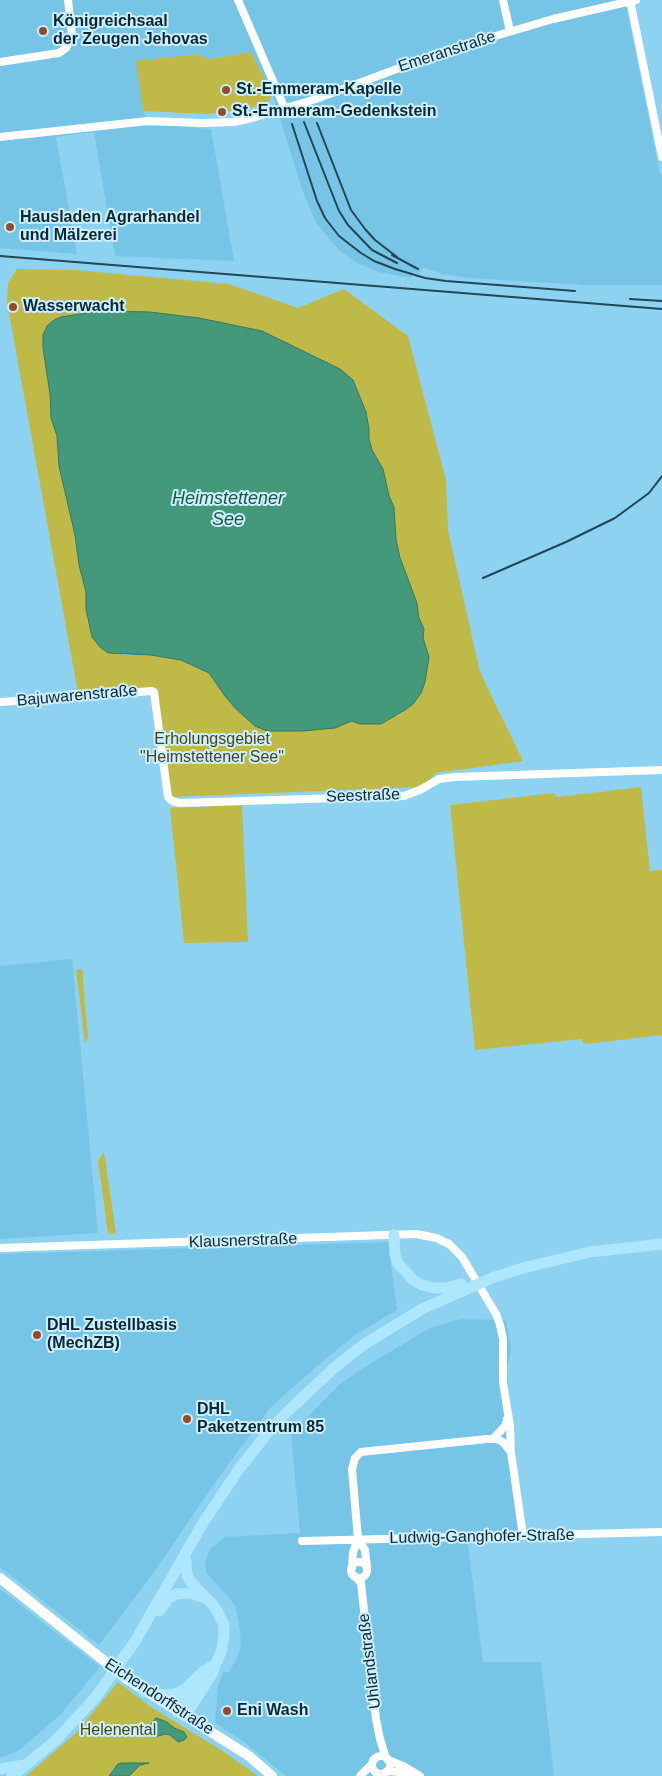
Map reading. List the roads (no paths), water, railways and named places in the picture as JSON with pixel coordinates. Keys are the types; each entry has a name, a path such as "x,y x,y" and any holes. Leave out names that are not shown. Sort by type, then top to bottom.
{"main road":[{"path":"394,1235 397,1262 413,1280 422,1285 446,1288 494,1272 508,1273"},
{"path":"12,1776 69,1727 95,1698 141,1631 220,1496 251,1452 287,1412 334,1368 363,1346 422,1309 473,1285 558,1258 590,1252 662,1244"},
{"path":"181,1714 212,1674 222,1649 224,1634 220,1616 209,1600 190,1581 187,1574 185,1554"},
{"path":"141,1631 148,1626 163,1604 176,1594 191,1593 209,1600"},
{"path":"145,1692 166,1695 180,1692 193,1683 204,1671 215,1665"},
{"path":"0,1769 25,1765"}],"street":[{"path":"0,62 60,53 66,48 72,35 68,0"},
{"path":"238,0 285,109"},
{"path":"503,0 510,31"},
{"path":"632,0 662,158"},
{"name":"Emeranstraße","path":"0,137 148,121 234,122 316,100 428,56 510,31 632,0"},
{"name":"Bajuwarenstraße","path":"0,702 149,690 154,692"},
{"name":"Seestraße","path":"154,692 168,797 180,804 404,796 420,790 438,779 455,777 662,770"},
{"name":"Klausnerstraße","path":"1,1248 424,1234 442,1240 454,1248 496,1314 502,1332 502,1365 508,1419"},
{"path":"493,1439 506,1425 508,1419"},
{"path":"508,1419 523,1536"},
{"path":"352,1568 353,1552 358,1539 352,1469 355,1458 361,1452 493,1439 503,1442 511,1452"},
{"name":"Ludwig-Ganghofer-Straße","path":"302,1541 662,1532"},
{"path":"358,1539 365,1550 366,1571 360,1584"},
{"path":"352,1568 355,1563 359,1562 364,1564 366,1571"},
{"name":"Uhlandstraße","path":"352,1568 352,1573 360,1584 380,1739 390,1766 380,1774"},
{"path":"355,1576 360,1578 366,1571"},
{"name":"Eichendorffstraße","path":"0,1578 114,1670 145,1692 249,1756 272,1776"},
{"name":"Uhlandstraße","path":"373,1761 380,1739"},
{"path":"360,1776 380,1756 418,1775"},
{"path":"373,1761 374,1770 380,1774 418,1775"}],"water":[{"name":"Heimstettener See","path":"100,311 150,312 199,318 262,331 340,369 353,380 366,412 372,450 383,469 389,496 394,507 396,539 400,558 417,603 419,618 424,629 423,638 429,657 425,682 421,693 413,704 381,724 360,724 352,721 335,728 303,731 267,731 255,726 235,708 209,673 181,660 151,655 108,653 92,637 75,535 59,466 57,436 51,418 43,335 47,326 61,317"},
{"path":"156,1718 184,1732 187,1737 178,1742 166,1734 154,1737 150,1734 149,1729"},
{"path":"149,1763 140,1765 129,1776 109,1776 118,1764"}],"railway":[{"path":"304,122 339,211 348,225 372,250 397,263"},
{"path":"317,123 351,210 375,240 397,257"},
{"path":"292,124 317,201 325,218 339,236 374,261 425,278 575,291"},
{"path":"392,255 418,269"},
{"path":"0,256 662,309"},
{"path":"630,299 662,301"},
{"path":"483,578 566,542 615,518 649,493 662,476"}],"place":[{"name":"Königreichsaal der Zeugen Jehovas","path":"43,31"},
{"name":"St.-Emmeram-Kapelle","path":"226,90"},
{"name":"St.-Emmeram-Gedenkstein","path":"222,112"},
{"name":"Hausladen Agrarhandel und Mälzerei","path":"10,227"},
{"name":"Wasserwacht","path":"13,307"},
{"name":"DHL Zustellbasis (MechZB)","path":"37,1335"},
{"name":"DHL Paketzentrum 85","path":"187,1419"},
{"name":"Eni Wash","path":"227,1711"}],"park label":[{"name":"Erholungsgebiet \"Heimstettener See\"","path":"212,749"},
{"name":"Helenental","path":"118,1731"}]}
